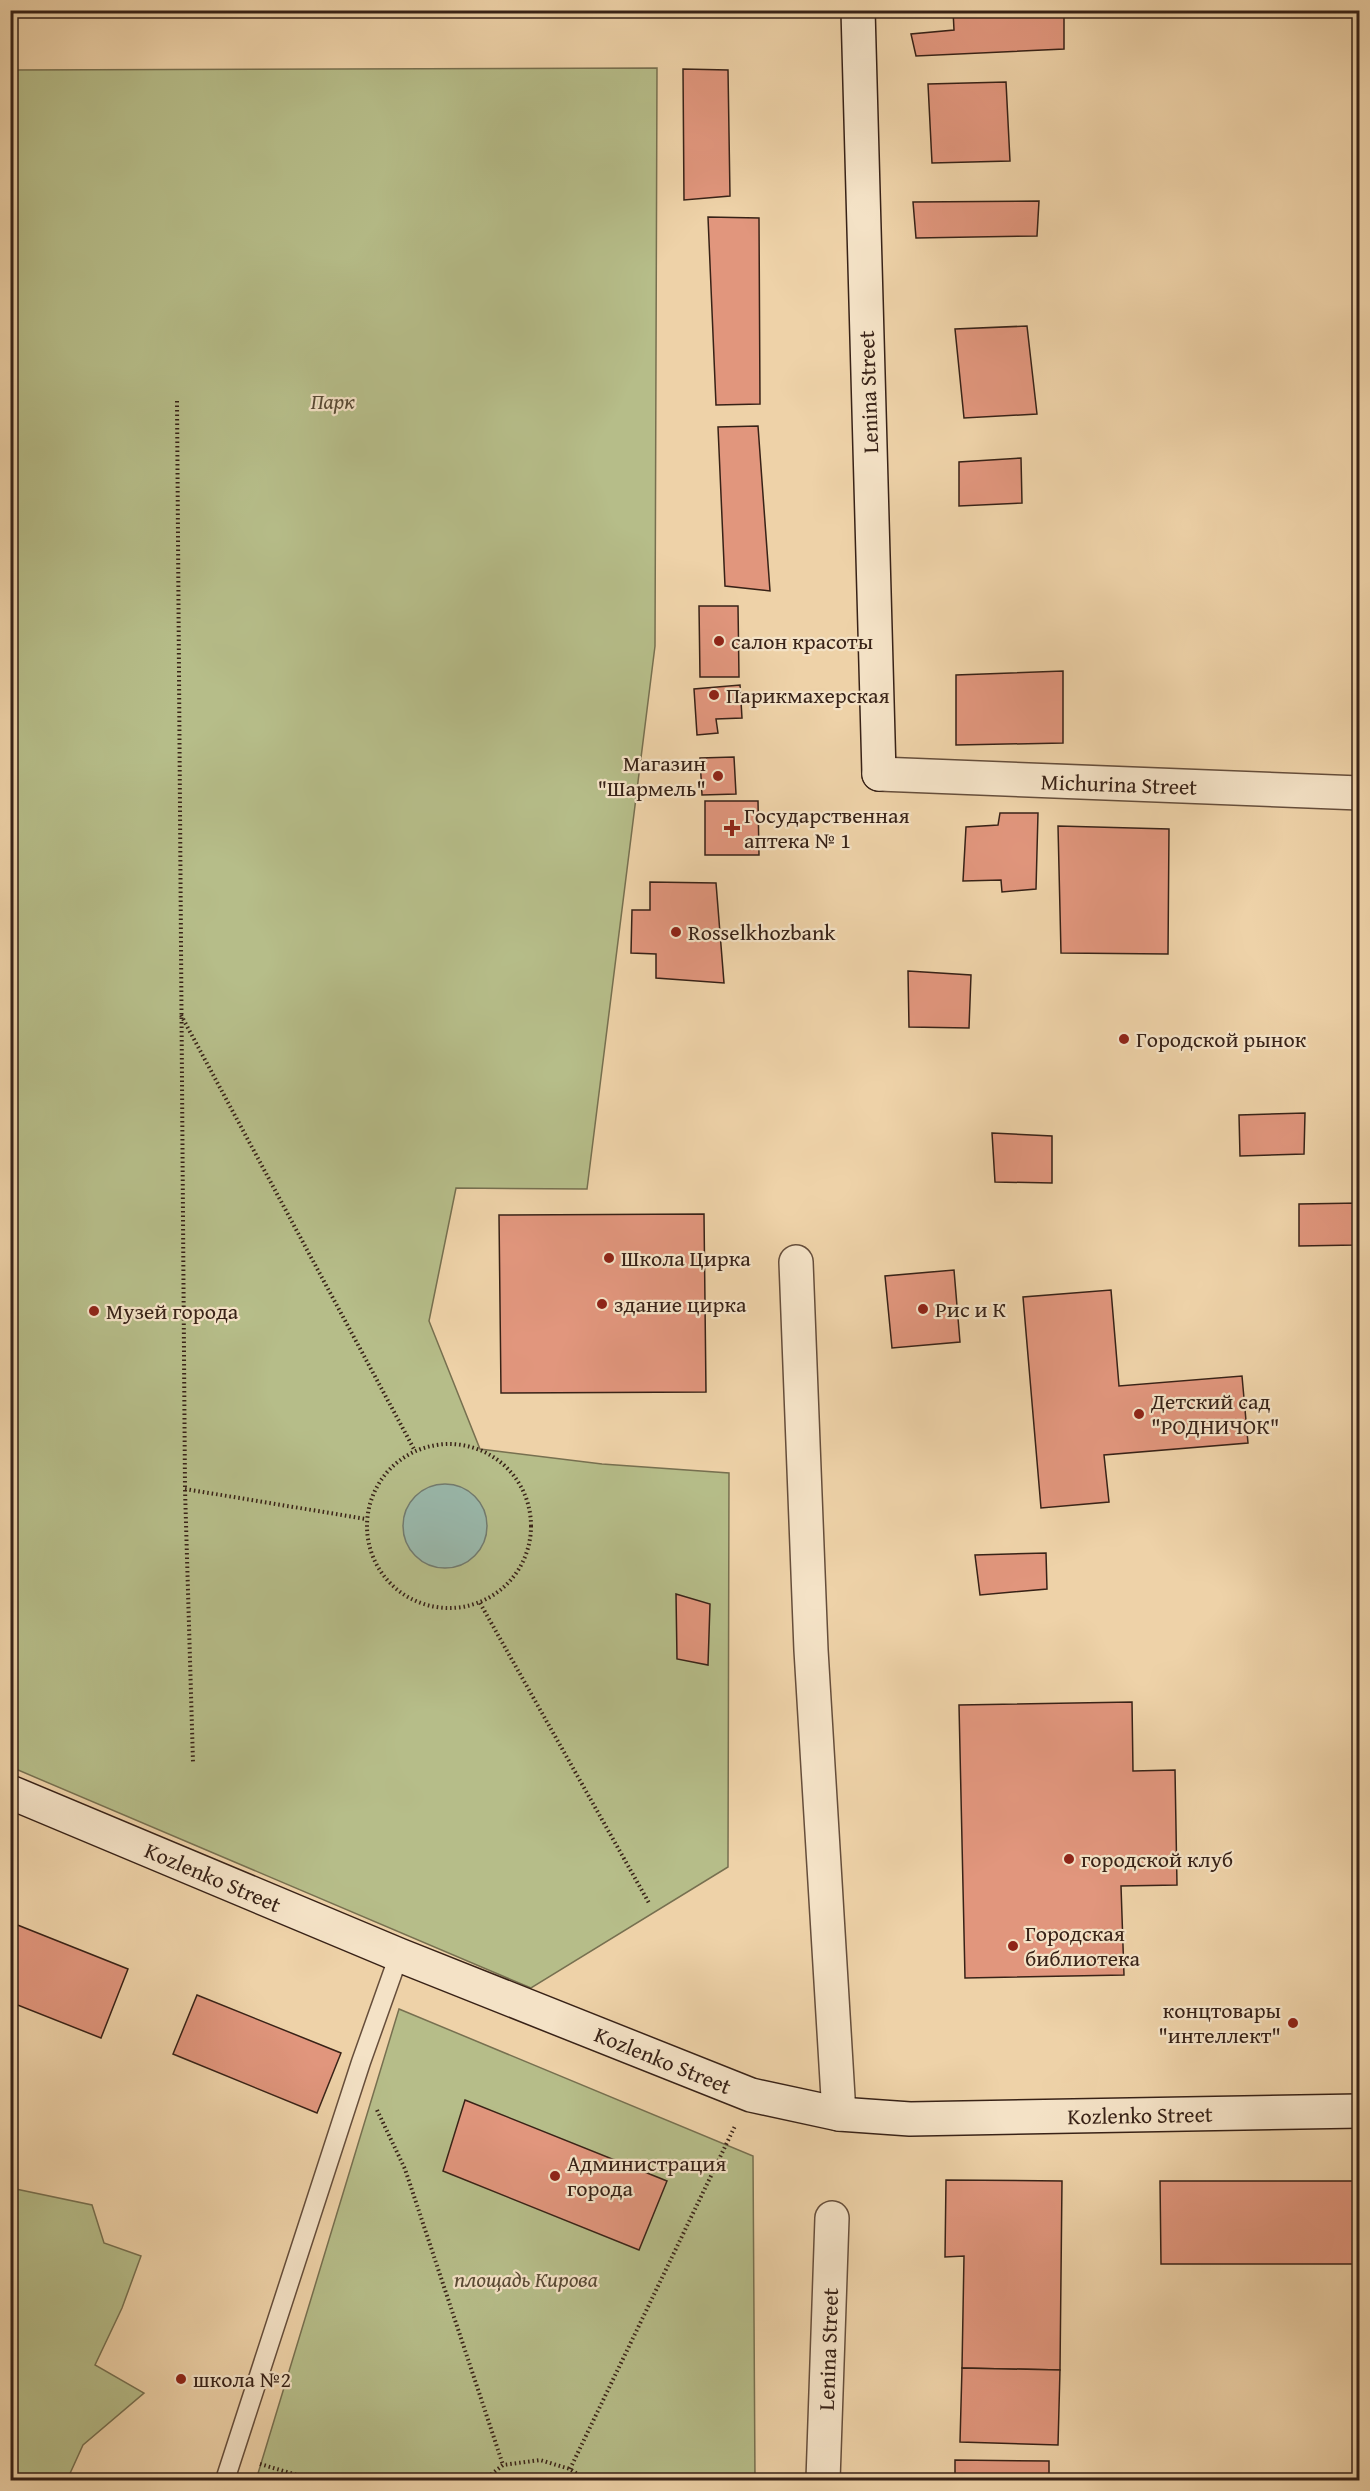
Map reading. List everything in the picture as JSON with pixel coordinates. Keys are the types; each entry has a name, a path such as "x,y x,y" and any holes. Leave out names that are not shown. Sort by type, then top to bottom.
{"street":[{"name":"Lenina Street","path":"858,10 879,774"},
{"name":"Michurina Street","path":"879,774 1359,793"},
{"path":"796,1262 812,1650 839,2114"},
{"name":"Kozlenko Street","path":"10,1792 399,1955 751,2095 839,2114 910,2119 1359,2110"},
{"name":"Lenina Street","path":"823,2481 832,2218"}],"lane":[{"path":"225,2481 361,2062 399,1955"}],"path":[{"path":"177,402 185,1489 193,1762"},
{"path":"180,1015 414,1450"},
{"path":"459,1444 480,1449 512,1472 526,1497 531,1515 530,1544 524,1562 503,1589 480,1603 452,1609 437,1608 410,1599 397,1591 378,1569 369,1547 366,1519 370,1502 391,1466 414,1450 430,1445 459,1444"},
{"path":"185,1489 366,1519"},
{"path":"480,1603 649,1903"},
{"path":"361,2062 372,2099 405,2169 503,2465"},
{"path":"570,2469 751,2095"},
{"path":"233,2454 314,2481"},
{"path":"484,2481 503,2465 540,2460 570,2469 586,2481"}],"green space":[{"name":"Парк","path":"657,68 655,646 587,1189 456,1188 429,1321 480,1449 602,1464 729,1473 728,1867 531,1988 11,1767 10,70"},
{"name":"площадь Кирова","path":"399,2009 753,2156 755,2480 256,2480"},
{"path":"11,2188 92,2205 104,2243 141,2256 122,2308 95,2365 144,2393 83,2445 67,2480 11,2480"}],"shaded area":[{"path":"445,1484 461,1487 480,1503 487,1526 484,1542 468,1561 445,1568 429,1565 410,1549 403,1526 406,1510 422,1491"}],"building":[{"path":"953,10 1064,10 1064,49 916,56 911,34 954,30"},
{"path":"683,69 728,70 730,196 684,200"},
{"path":"1006,82 1010,161 932,163 928,84"},
{"path":"1039,201 1037,236 916,238 913,202"},
{"path":"708,217 759,218 760,404 716,405"},
{"path":"1027,326 1037,414 964,418 955,329"},
{"path":"758,426 770,591 725,586 718,427"},
{"path":"1021,458 1022,503 959,506 959,462"},
{"name":"салон красоты","path":"699,606 738,606 739,677 700,677"},
{"path":"1063,671 1063,743 956,745 956,675"},
{"path":"740,685 742,718 716,719 718,733 697,735 694,689"},
{"name":"Магазин \"Шармель\"","path":"734,757 736,794 702,795 700,758"},
{"name":"Государственная аптека № 1","path":"705,801 758,801 759,855 705,855"},
{"path":"1000,813 1038,813 1036,889 1002,892 1001,880 963,881 966,827 998,825"},
{"path":"1058,826 1169,829 1168,954 1061,953"},
{"name":"Rosselkhozbank","path":"650,882 716,883 724,983 656,978 656,954 631,953 632,910 650,910"},
{"path":"908,971 971,975 969,1028 909,1027"},
{"path":"1305,1113 1304,1154 1240,1156 1239,1115"},
{"path":"992,1133 1052,1136 1052,1183 995,1182"},
{"path":"1360,1203 1356,1245 1299,1246 1299,1204"},
{"name":"здание цирка","path":"704,1214 706,1392 501,1393 499,1215"},
{"name":"Рис и К","path":"954,1270 960,1342 892,1348 885,1276"},
{"name":"Детский сад \"РОДНИЧОК\"","path":"1111,1290 1119,1386 1242,1376 1248,1443 1104,1455 1109,1502 1041,1508 1023,1297"},
{"path":"1046,1553 1047,1589 980,1595 975,1555"},
{"path":"676,1594 710,1604 708,1665 677,1659"},
{"name":"городской клуб","path":"1132,1702 1133,1771 1175,1770 1177,1885 1121,1886 1124,1975 965,1978 959,1705"},
{"path":"10,1922 128,1969 101,2038 10,2002"},
{"path":"197,1995 341,2053 317,2113 173,2054"},
{"name":"Администрация города","path":"465,2100 667,2181 639,2250 443,2171"},
{"path":"946,2180 1062,2181 1060,2370 962,2368 964,2256 945,2257"},
{"path":"1160,2181 1360,2181 1360,2264 1161,2264"},
{"path":"962,2368 1060,2370 1058,2445 960,2442"},
{"path":"955,2460 1049,2461 1049,2480 955,2480"}],"place":[{"name":"салон красоты","path":"719,641"},
{"name":"Парикмахерская","path":"714,695"},
{"name":"Магазин \"Шармель\"","path":"718,776"},
{"name":"Государственная аптека № 1","path":"732,828"},
{"name":"Rosselkhozbank","path":"676,932"},
{"name":"Городской рынок","path":"1124,1039"},
{"name":"Школа Цирка","path":"609,1258"},
{"name":"здание цирка","path":"602,1304"},
{"name":"Рис и К","path":"923,1309"},
{"name":"Музей города","path":"94,1311"},
{"name":"Детский сад \"РОДНИЧОК\"","path":"1139,1414"},
{"name":"городской клуб","path":"1069,1859"},
{"name":"Городская библиотека","path":"1013,1946"},
{"name":"концтовары \"интеллект\"","path":"1293,2023"},
{"name":"Администрация города","path":"555,2176"},
{"name":"школа №2","path":"181,2379"}]}
